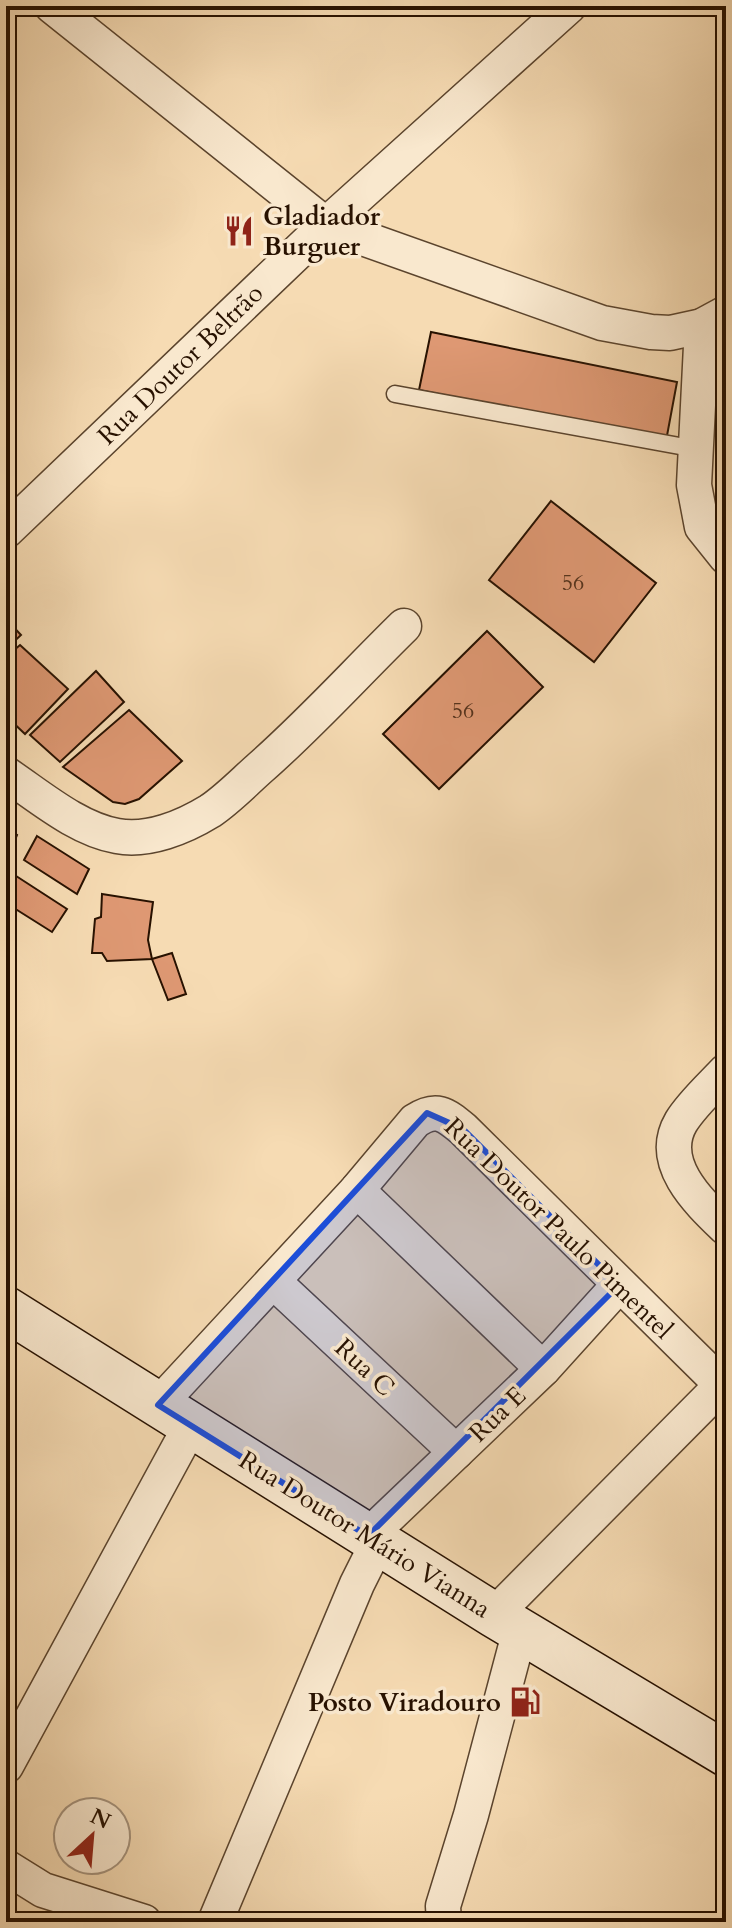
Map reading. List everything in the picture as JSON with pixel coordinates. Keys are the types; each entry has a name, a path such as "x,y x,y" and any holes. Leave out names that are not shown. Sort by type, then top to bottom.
{"main road":[{"name":"Rua Doutor Mário Vianna","path":"6,1309 507,1622 726,1754"}],"street":[{"name":"Rua Doutor Beltrão","path":"6,531 326,225 569,6"},
{"path":"64,9 326,225 602,323 670,333 714,320 694,485 702,527 726,557"},
{"path":"6,774 99,831 119,837 160,833 190,822 213,809 279,751 404,626"},
{"path":"726,1071 682,1120 675,1134 678,1173 726,1228"},
{"name":"Rua Doutor Paulo Pimentel","path":"357,1190 415,1121 427,1113 438,1113 451,1119 619,1285 724,1383"},
{"path":"6,1766 174,1415 273,1281 357,1190 543,1369"},
{"name":"Rua C","path":"273,1281 456,1452"},
{"name":"Rua E","path":"215,1922 373,1539 456,1452 543,1369 619,1285"},
{"path":"444,1922 443,1906 471,1815 507,1622 724,1383"},
{"path":"6,1867 43,1890 144,1922"}],"lane":[{"path":"395,394 696,449"}],"highlighted area":[{"path":"427,1113 463,1129 619,1285 368,1536 158,1405"}],"building":[{"path":"431,332 677,382 666,441 419,390"},
{"path":"551,501 656,583 594,662 489,580"},
{"path":"6,619 21,635 6,649"},
{"path":"487,631 543,687 439,789 383,734"},
{"path":"20,645 68,689 25,734 6,716 6,657"},
{"path":"96,671 124,702 60,762 30,735"},
{"path":"129,710 182,761 139,799 125,804 113,802 63,767"},
{"path":"6,822 10,825 9,830 17,835 12,848 6,845"},
{"path":"37,836 89,869 77,894 24,860"},
{"path":"13,874 67,909 52,932 6,903 6,886"},
{"path":"102,894 153,902 148,940 152,959 107,961 102,953 92,953 95,919 101,917"},
{"path":"172,953 186,994 168,1000 152,959"}],"place":[{"name":"Gladiador Burguer","path":"239,231"},
{"name":"Posto Viradouro","path":"525,1702"}]}
